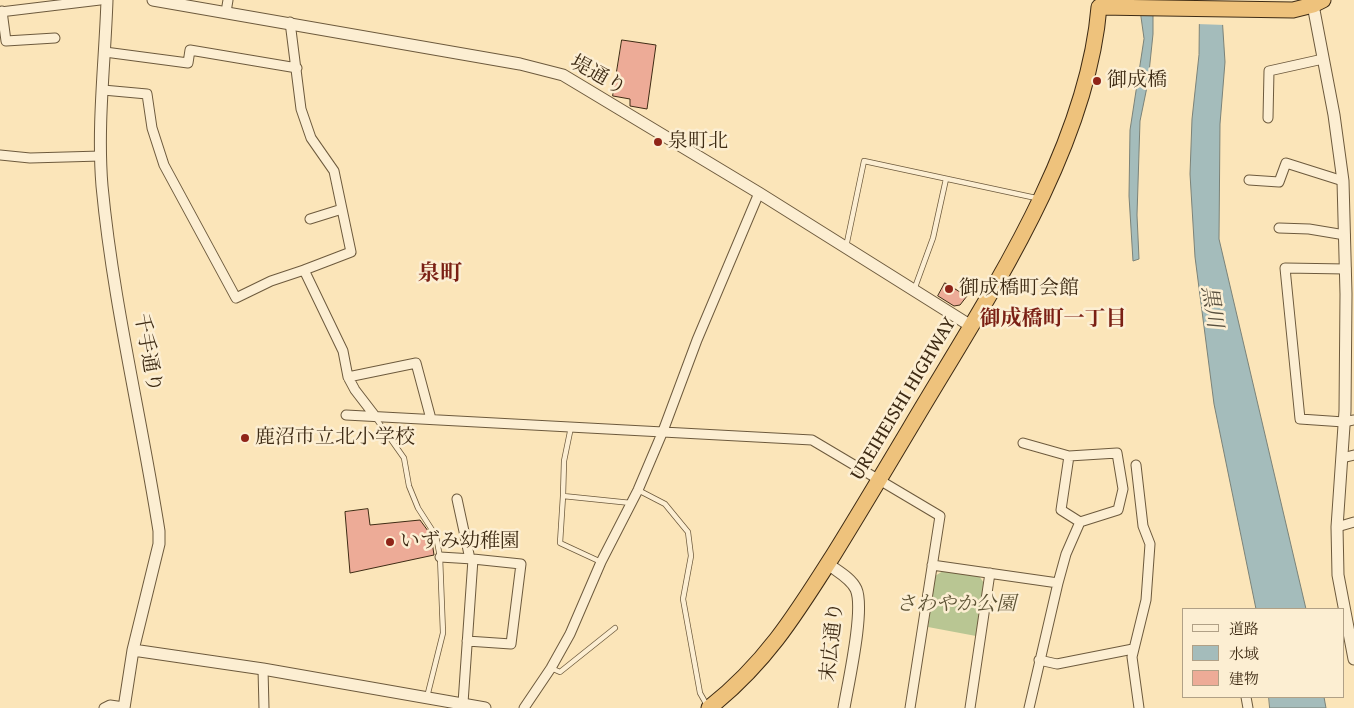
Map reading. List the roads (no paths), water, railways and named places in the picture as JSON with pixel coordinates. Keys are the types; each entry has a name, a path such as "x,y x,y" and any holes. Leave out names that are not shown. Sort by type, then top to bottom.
{"highway":[{"name":"UREIHEISHI HIGHWAY","path":"708,708 755,666 780,639 828,564 971,326 1039,199 1064,144 1085,86 1095,44 1099,7 1293,10 1318,3"}],"street":[{"path":"55,38 6,41 1,11 100,0"},
{"name":"千手通り","path":"107,0 101,156 115,282 159,531 159,544 133,650 124,708"},
{"name":"堤通り","path":"153,0 227,6 290,22 549,70 588,90 971,326"},
{"path":"1318,3 1323,59 1343,181 1346,235 1350,356 1349,421 1342,458 1337,527 1338,575 1354,659"},
{"path":"103,90 147,94 152,128 164,165 236,298 271,281 351,252 334,171 311,138 301,109 290,22"},
{"path":"105,52 188,63 190,50 297,68"},
{"path":"1268,118 1269,71 1323,59"},
{"path":"0,155 30,158 101,156"},
{"path":"1249,180 1279,182 1286,163 1343,181"},
{"path":"524,708 551,668 570,634 601,562 638,490 663,431 697,340 759,194"},
{"path":"310,219 342,209"},
{"path":"1279,228 1309,229 1346,235"},
{"path":"1346,269 1285,268 1300,420 1349,421"},
{"path":"304,270 342,351 348,377 355,390 375,416"},
{"path":"348,377 416,363 431,419"},
{"path":"346,415 812,440 880,478 940,516 910,708"},
{"path":"1023,442 1069,456 1117,452 1123,489 1118,510 1080,522 1066,554 1029,708"},
{"path":"1342,458 1354,455"},
{"path":"1069,456 1061,510 1080,522"},
{"path":"1136,465 1143,526 1150,544 1146,600 1132,657 1139,708"},
{"path":"457,499 472,559 463,703"},
{"path":"1337,527 1354,522"},
{"path":"440,557 521,564 510,644 467,641"},
{"name":"末広通り","path":"828,564 853,584 858,594 857,625 844,708"},
{"path":"932,564 1058,583"},
{"path":"970,708 990,573"},
{"path":"1040,660 1057,664 1133,649"},
{"path":"133,650 263,669 485,708"},
{"path":"263,669 264,708"},
{"path":"104,708 110,705 124,708"}],"lane":[{"path":"846,249 864,161 1039,199"},
{"path":"914,291 933,238 946,179"},
{"path":"375,416 404,458 408,486 418,508 436,536 440,557 443,633 428,697"},
{"path":"571,427 564,461 560,543 601,562"},
{"path":"638,490 665,504 688,532 691,556 683,599 700,693 708,708"},
{"path":"563,496 630,503"},
{"path":"551,668 560,672 615,628"}],"water":[{"path":"1139,0 1153,0 1153,34 1148,82 1140,121 1137,215 1139,259 1133,261 1129,196 1130,130 1144,39"},
{"name":"黒川","path":"1200,0 1221,0 1225,62 1220,124 1219,239 1306,608 1256,608 1214,404 1195,257 1190,174 1192,119 1199,55"},
{"path":"1269,698 1324,698 1326,708 1270,708"}],"place":[{"name":"御成橋","path":"1097,81"},
{"name":"泉町北","path":"658,142"},
{"name":"御成橋町会館","path":"949,289"},
{"name":"鹿沼市立北小学校","path":"245,438"},
{"name":"いずみ幼稚園","path":"390,542"}],"district":[{"name":"泉町","path":"440,274"},
{"name":"御成橋町一丁目","path":"1053,320"}],"park label":[{"name":"さわやか公園","path":"956,605"}]}
